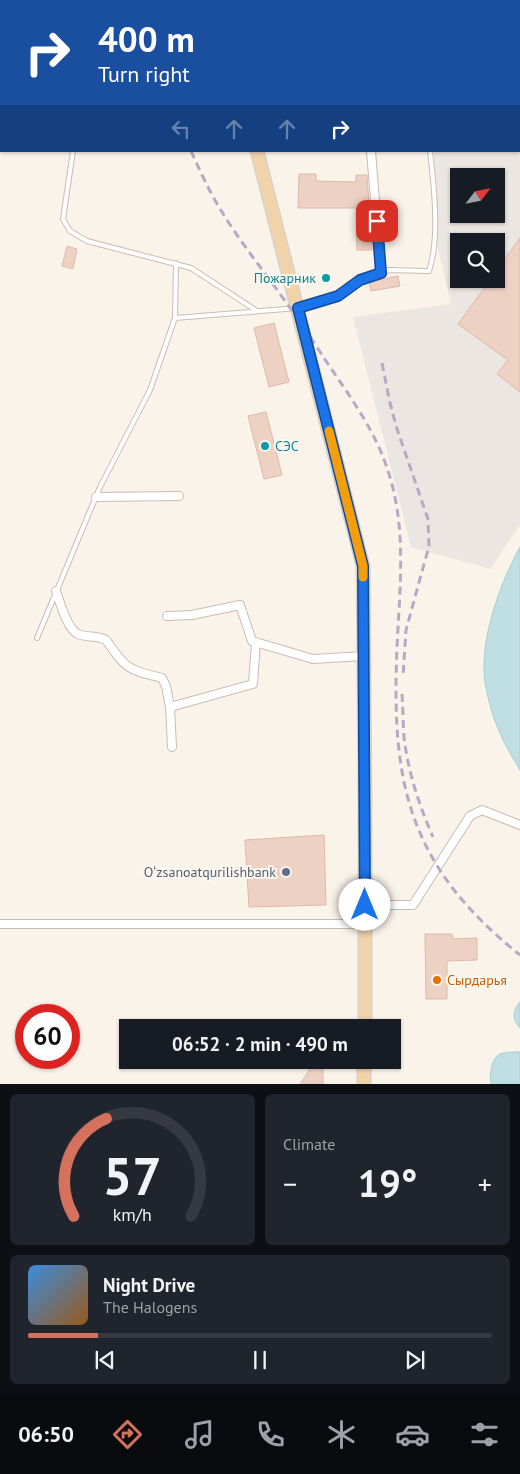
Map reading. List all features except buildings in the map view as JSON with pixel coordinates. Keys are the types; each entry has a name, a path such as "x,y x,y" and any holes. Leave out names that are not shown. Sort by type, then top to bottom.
{"main road":[{"path":"257,152 363,566 364,1019"},
{"path":"364,1069 364,1084"}],"street":[{"path":"372,152 381,273"},
{"path":"96,497 179,496"},
{"path":"56,591 64,614 74,631 79,634 106,640 126,666 133,671 162,678 166,686 170,706 172,746"},
{"path":"167,616 192,615 240,605 252,641 312,659 364,656"},
{"path":"170,706 253,684 256,642"},
{"path":"365,905 413,905 470,816 482,810 520,825"},
{"path":"0,924 365,924"}],"lane":[{"path":"73,152 63,218 70,231 87,241 191,268 257,311"},
{"path":"175,318 298,308 338,296 360,280 388,270 429,271 433,258 435,192 430,152"},
{"path":"37,638 96,497 150,390 175,318 176,263"}],"shaded area":[{"path":"434,152 520,152 520,525 490,569 411,547 353,317 451,304 435,236"}],"water":[{"path":"520,547 520,770 504,743 495,722 486,688 484,666 488,631 493,613 505,578"},
{"path":"520,1002 520,1028 514,1015"},
{"path":"520,1052 520,1084 491,1084 491,1067 497,1056 504,1053"}],"railway":[{"path":"191,152 209,190 222,212 300,322 354,403 370,429 383,457 397,510 401,549 396,679 397,726 402,770 411,810 427,848 450,884 480,920 520,955"},
{"path":"382,363 397,429 428,519 429,546 406,630 403,677"},
{"path":"402,694 404,737 408,763 423,813 433,837"}],"slow traffic":[{"path":"329,431 363,566 363,577"}],"place":[{"name":"Пожарник","path":"326,278"},
{"name":"СЭС","path":"265,446"},
{"name":"Oʻzsanoatqurilishbank","path":"286,872"},
{"name":"Сырдарья","path":"437,980"}],"route":[{"path":"365,905 363,566 298,308 338,296 360,280 381,273 377,221"}]}
